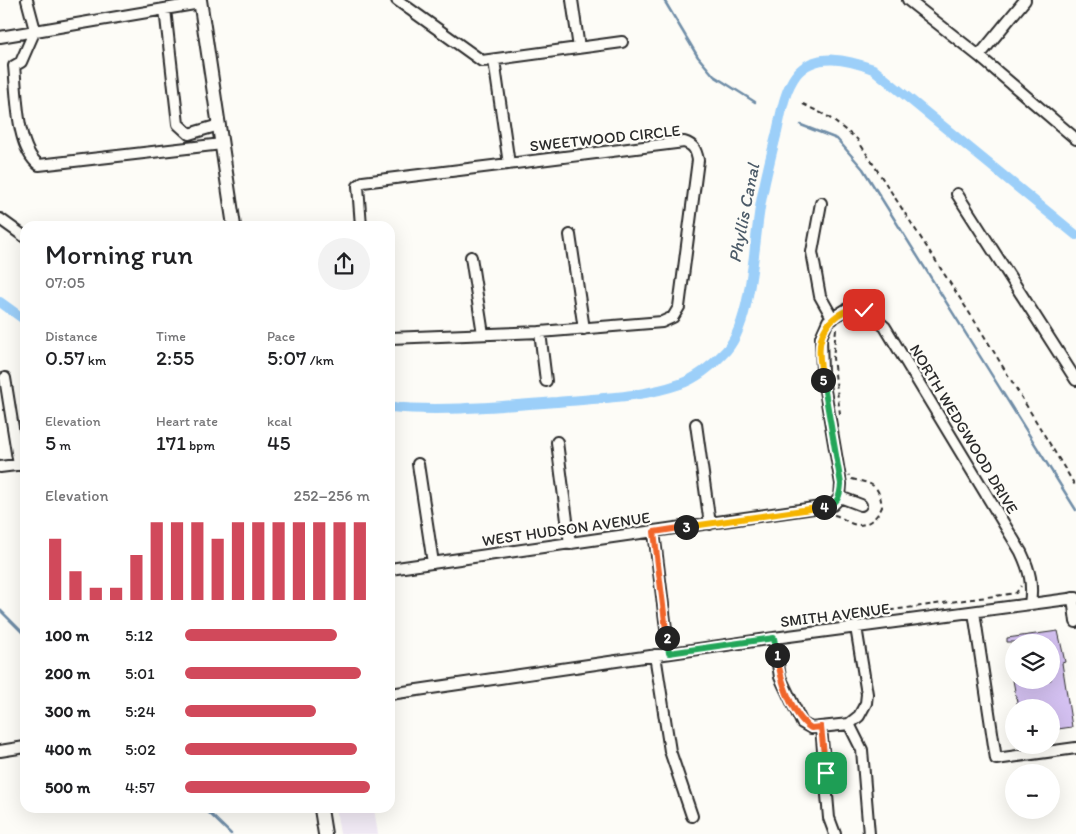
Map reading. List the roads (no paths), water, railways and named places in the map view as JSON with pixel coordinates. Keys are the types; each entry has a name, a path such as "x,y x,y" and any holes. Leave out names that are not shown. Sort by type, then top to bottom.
{"main road":[{"path":"200,2 233,221"},
{"path":"322,813 325,834"}],"street":[{"path":"27,0 35,30 21,62 14,66 24,146 32,160 39,165 222,144"},
{"path":"397,0 482,61 622,42"},
{"path":"572,0 579,48"},
{"path":"908,0 979,56 1076,140"},
{"path":"979,56 1024,0"},
{"path":"0,37 200,2"},
{"path":"165,9 178,124 189,134 219,124"},
{"path":"494,60 509,164"},
{"name":"SWEETWOOD CIRCLE","path":"361,221 358,186 363,182 684,142 692,144 697,152 698,160 679,307 673,317 662,322 584,329 395,338"},
{"path":"957,194 1076,380"},
{"path":"821,203 812,252 820,296 834,323"},
{"path":"0,219 20,233"},
{"path":"570,234 584,329"},
{"path":"472,257 483,334"},
{"name":"NORTH WEDGWOOD DRIVE","path":"834,323 847,309 855,309 864,310 885,327 1021,552 1030,571 1032,586 1030,604"},
{"path":"834,323 828,321 820,337 820,362 841,484 840,497 861,505"},
{"path":"540,332 546,381"},
{"path":"5,378 20,451"},
{"path":"696,424 710,524"},
{"path":"557,442 570,544"},
{"path":"418,464 433,563"},
{"path":"0,467 20,466"},
{"name":"WEST HUDSON AVENUE","path":"395,568 821,508 833,505 840,497"},
{"path":"654,532 669,653"},
{"path":"1074,598 1076,622"},
{"name":"SMITH AVENUE","path":"395,693 774,638 1074,598"},
{"path":"974,612 996,759 1076,748"},
{"path":"774,638 780,677 802,723 811,728 849,724 860,716 866,703 867,694 856,627"},
{"path":"655,655 670,751 692,816"},
{"path":"849,724 862,750 868,834"},
{"path":"821,727 829,818 835,834"},
{"path":"0,751 20,748"}],"waterway":[{"path":"664,0 698,57 714,76 755,102"},
{"name":"Phyllis Canal","path":"395,407 474,408 619,397 665,389 692,379 709,367 733,341 746,305 758,219 786,95 792,81 804,67 822,60 843,61 873,69 1076,235"},
{"path":"801,125 837,139 863,169 1076,510"},
{"name":"Phyllis Canal","path":"0,302 20,316"},
{"path":"0,610 20,630"},
{"path":"209,813 231,834"}]}
